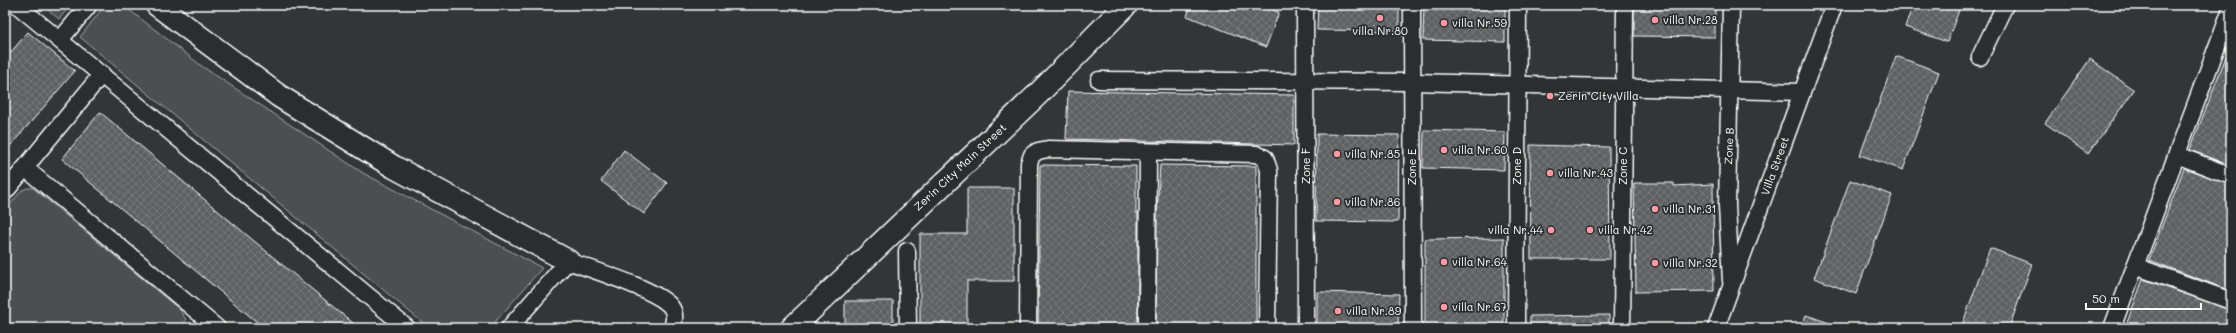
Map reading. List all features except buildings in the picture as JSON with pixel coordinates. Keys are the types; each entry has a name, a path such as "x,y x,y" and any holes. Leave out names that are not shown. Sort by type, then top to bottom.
{"street":[{"path":"17,5 407,328"},
{"path":"60,40 89,5"},
{"path":"158,5 278,96 394,167 568,261 649,292 662,300 671,307 675,316 672,328"},
{"name":"Zerin City Main Street","path":"792,328 1037,95 1126,5"},
{"name":"Zone F","path":"1305,5 1307,81 1306,328"},
{"name":"Zone E","path":"1412,5 1413,328"},
{"name":"Zone D","path":"1516,328 1518,5"},
{"name":"Zone C","path":"1622,328 1625,5"},
{"name":"Zone B","path":"1731,5 1731,91 1727,233 1731,286"},
{"name":"Villa Street","path":"1716,328 1834,5"},
{"path":"1980,57 2005,5"},
{"path":"2112,328 2231,9"},
{"path":"5,192 102,74"},
{"path":"1099,80 1412,82 1517,86 1802,92"},
{"path":"1028,328 1029,163 1032,155 1038,151 1048,149 1256,154 1265,158 1268,170 1267,328"},
{"path":"1147,328 1148,152"},
{"path":"2176,155 2231,176"},
{"path":"25,168 200,323 217,328"},
{"path":"907,251 908,328"},
{"path":"509,328 568,261"},
{"path":"2135,266 2231,301"}],"shaded area":[{"path":"42,5 71,5 59,19"},
{"path":"105,5 123,5 203,67 363,173 542,268 490,328 429,328 80,37"},
{"path":"33,188 180,310 186,320 182,328 5,328 5,211 22,190"}],"place":[{"name":"villa Nr.80","path":"1380,18"},
{"name":"villa Nr.28","path":"1655,20"},
{"name":"villa Nr.59","path":"1444,23"},
{"name":"Zerin City Villa","path":"1550,96"},
{"name":"villa Nr.60","path":"1444,150"},
{"name":"villa Nr.85","path":"1337,154"},
{"name":"villa Nr.43","path":"1550,173"},
{"name":"villa Nr.86","path":"1337,202"},
{"name":"villa Nr.31","path":"1655,209"},
{"name":"villa Nr.44","path":"1551,230"},
{"name":"villa Nr.42","path":"1590,230"},
{"name":"villa Nr.64","path":"1444,262"},
{"name":"villa Nr.32","path":"1655,263"},
{"name":"villa Nr.67","path":"1444,307"},
{"name":"villa Nr.89","path":"1338,311"}]}
